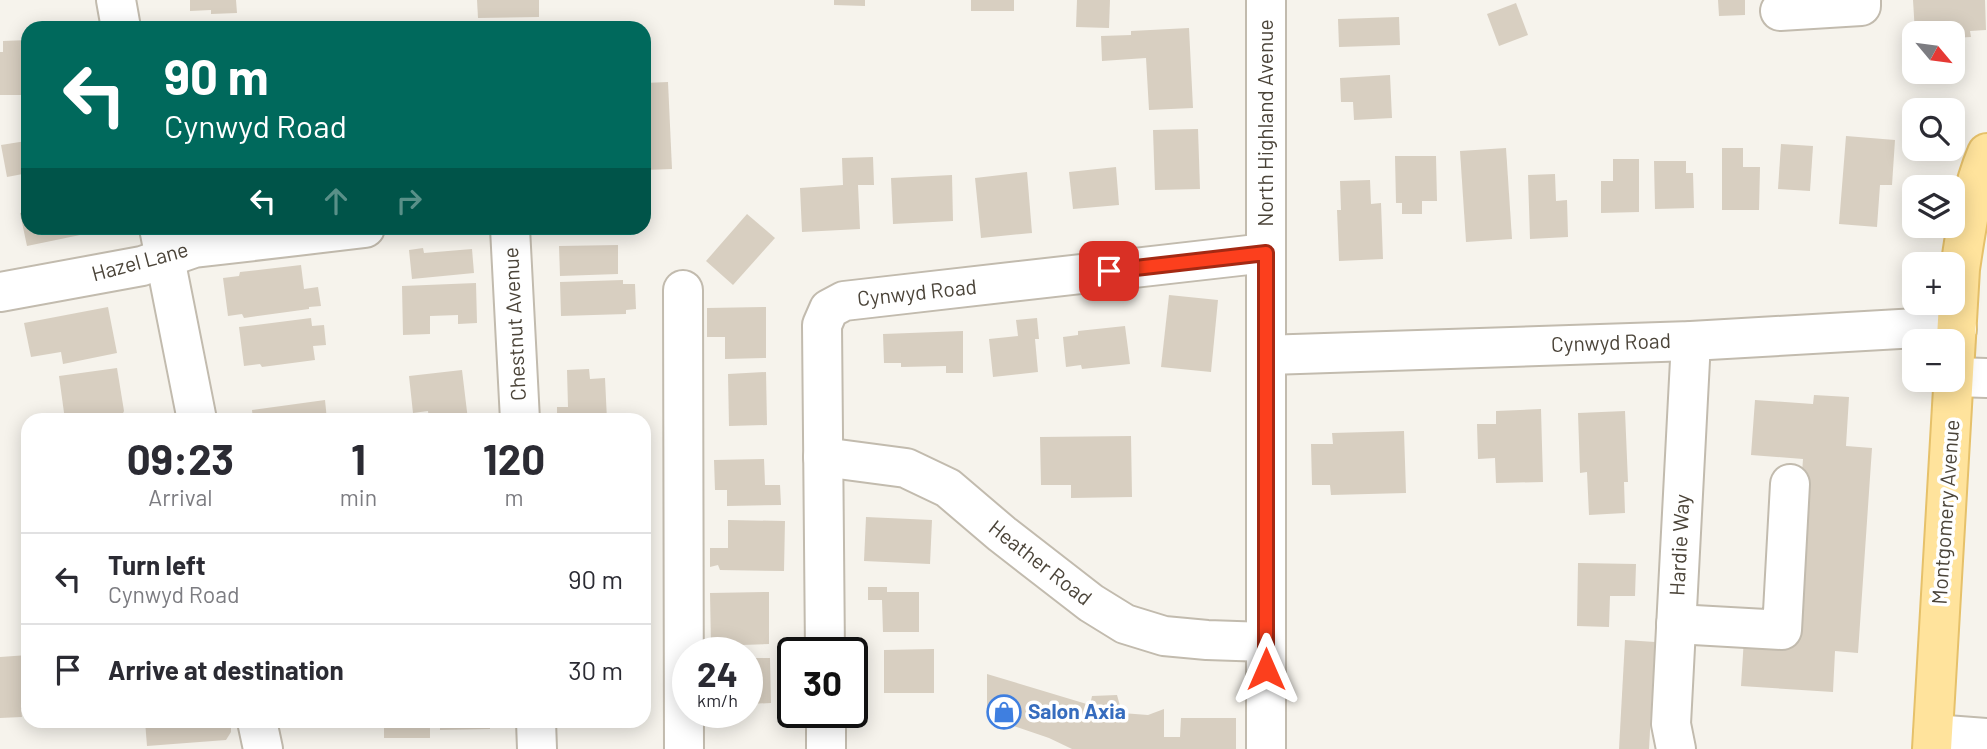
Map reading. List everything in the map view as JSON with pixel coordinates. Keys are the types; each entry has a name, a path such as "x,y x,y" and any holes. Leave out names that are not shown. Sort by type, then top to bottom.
{"main road":[{"name":"Montgomery Avenue","path":"1957,329 1968,213 1987,153"},
{"name":"Montgomery Avenue","path":"1932,741 1971,377 1965,356"}],"street":[{"path":"116,0 120,21"},
{"name":"North Highland Avenue","path":"1266,0 1266,749"},
{"path":"1780,11 1861,6 1861,0"},
{"name":"Hazel Lane","path":"0,292 142,266 162,243 194,248 305,235"},
{"name":"Chestnut Avenue","path":"510,235 520,413"},
{"path":"162,243 196,413"},
{"name":"Cynwyd Road","path":"825,637 822,325 829,309 836,303 1266,253"},
{"path":"683,290 684,749"},
{"name":"Cynwyd Road","path":"1266,355 1692,341 1917,328 1957,329"},
{"name":"Hardie Way","path":"1676,749 1671,724 1692,341"},
{"name":"Heather Road","path":"824,457 906,468 948,488 1091,603 1125,624 1164,636 1266,642"},
{"path":"1676,624 1783,630 1790,484"},
{"path":"258,728 263,749"},
{"path":"536,728 537,749"},
{"path":"826,728 826,749"},
{"path":"1932,741 1987,738"}],"building":[{"path":"190,0 236,0 237,13 211,14 211,10 190,11"},
{"path":"477,0 539,0 539,17 478,18"},
{"path":"834,0 865,0 865,6 834,5"},
{"path":"971,0 1014,0 1014,11 971,11"},
{"path":"1077,0 1110,0 1109,28 1076,27"},
{"path":"1718,0 1745,0 1745,15 1719,16"},
{"path":"1913,0 1985,0 1986,30 1970,31 1971,37 1965,37 1965,21 1914,21"},
{"path":"1516,3 1528,35 1499,46 1487,14"},
{"path":"1399,17 1400,45 1339,47 1338,19"},
{"path":"1189,28 1193,108 1149,110 1146,58 1102,61 1101,36 1131,35 1131,31"},
{"path":"21,40 21,95 0,95 0,52 3,52 3,41"},
{"path":"1390,75 1392,118 1354,120 1353,102 1341,102 1340,78"},
{"path":"668,82 672,169 651,170 651,83"},
{"path":"1198,129 1200,189 1155,190 1153,130"},
{"path":"1846,136 1895,140 1892,185 1880,185 1877,227 1839,224"},
{"path":"21,142 21,174 7,177 1,145"},
{"path":"1781,144 1813,146 1810,191 1778,189"},
{"path":"1506,148 1512,239 1466,242 1460,151"},
{"path":"1722,148 1743,148 1743,167 1760,167 1759,210 1722,210"},
{"path":"1395,156 1436,156 1437,201 1422,201 1422,214 1402,214 1402,203 1396,203"},
{"path":"873,157 874,185 858,185 860,229 802,232 800,188 843,185 842,158"},
{"path":"1613,159 1639,159 1639,212 1601,213 1601,181 1613,181"},
{"path":"1654,161 1686,161 1686,173 1693,173 1694,208 1655,209"},
{"path":"1116,167 1119,205 1073,209 1069,172"},
{"path":"1027,172 1032,233 981,238 975,178"},
{"path":"1555,174 1556,201 1567,200 1568,237 1530,239 1528,175"},
{"path":"952,175 953,221 893,224 891,178"},
{"path":"1370,180 1371,204 1381,203 1383,259 1339,261 1337,210 1341,210 1340,181"},
{"path":"747,214 775,238 733,285 706,261"},
{"path":"25,235 80,235 27,246"},
{"path":"618,245 618,274 560,276 559,246"},
{"path":"423,248 424,253 472,249 474,273 412,279 409,250"},
{"path":"301,265 304,289 318,287 321,306 244,318 242,314 228,316 223,278 239,276 240,272"},
{"path":"623,280 623,284 635,284 636,309 626,310 626,314 561,316 560,282"},
{"path":"476,283 477,323 458,324 458,315 430,316 430,334 403,335 402,286"},
{"path":"1169,295 1218,300 1211,372 1161,367"},
{"path":"108,307 117,353 63,364 61,352 31,357 24,323"},
{"path":"766,307 766,358 725,359 725,337 707,337 707,308"},
{"path":"311,318 312,326 324,325 326,345 313,346 315,360 262,367 260,364 244,366 239,327"},
{"path":"1037,318 1039,339 1035,339 1038,372 993,377 989,339 1018,336 1016,320"},
{"path":"1125,326 1130,364 1082,369 1081,365 1066,367 1063,337 1078,335 1078,331"},
{"path":"963,331 963,373 946,373 946,366 901,367 901,363 884,363 883,334"},
{"path":"117,368 123,413 64,413 59,376"},
{"path":"589,369 590,379 605,378 607,413 557,413 557,407 568,407 567,370"},
{"path":"462,370 467,413 413,413 409,376"},
{"path":"766,372 767,425 729,426 728,374"},
{"path":"1814,395 1849,397 1846,446 1872,448 1858,653 1835,651 1833,692 1741,686 1744,638 1790,641 1803,459 1751,455 1755,400 1813,404"},
{"path":"325,400 326,413 252,413 252,410"},
{"path":"1541,409 1543,482 1496,483 1495,458 1478,459 1477,424 1496,424 1496,411"},
{"path":"1625,411 1628,482 1624,482 1625,513 1589,515 1587,472 1580,473 1578,413"},
{"path":"1404,431 1406,493 1331,495 1330,485 1312,485 1311,444 1333,444 1332,433"},
{"path":"1131,436 1132,497 1071,498 1071,485 1041,485 1040,437"},
{"path":"764,459 765,485 780,485 781,505 727,506 727,490 715,490 714,460"},
{"path":"866,517 932,520 930,564 864,561"},
{"path":"728,520 785,521 784,571 720,570 718,565 710,567 710,548 728,548"},
{"path":"1578,563 1636,564 1635,596 1610,596 1609,627 1577,626"},
{"path":"868,587 887,587 887,592 919,592 919,632 883,632 882,600 868,600"},
{"path":"769,592 769,644 763,644 763,637 711,637 710,593"},
{"path":"1625,640 1655,642 1649,749 1619,749"},
{"path":"934,649 934,693 884,693 884,650"},
{"path":"21,656 21,717 0,718 0,657"},
{"path":"763,658 770,658 771,703 763,703"},
{"path":"987,674 1090,705 1092,696 1117,695 1122,713 1148,715 1164,709 1164,737 1180,737 1181,718 1236,718 1236,749 1072,749 999,721 987,713"},
{"path":"146,728 231,728 226,740 147,746"},
{"path":"384,728 430,728 430,738 384,738"},
{"path":"440,728 490,728 490,729"}],"place":[{"name":"Salon Axia","path":"1004,712"}],"route":[{"path":"1109,271 1266,253 1266,669"}]}
